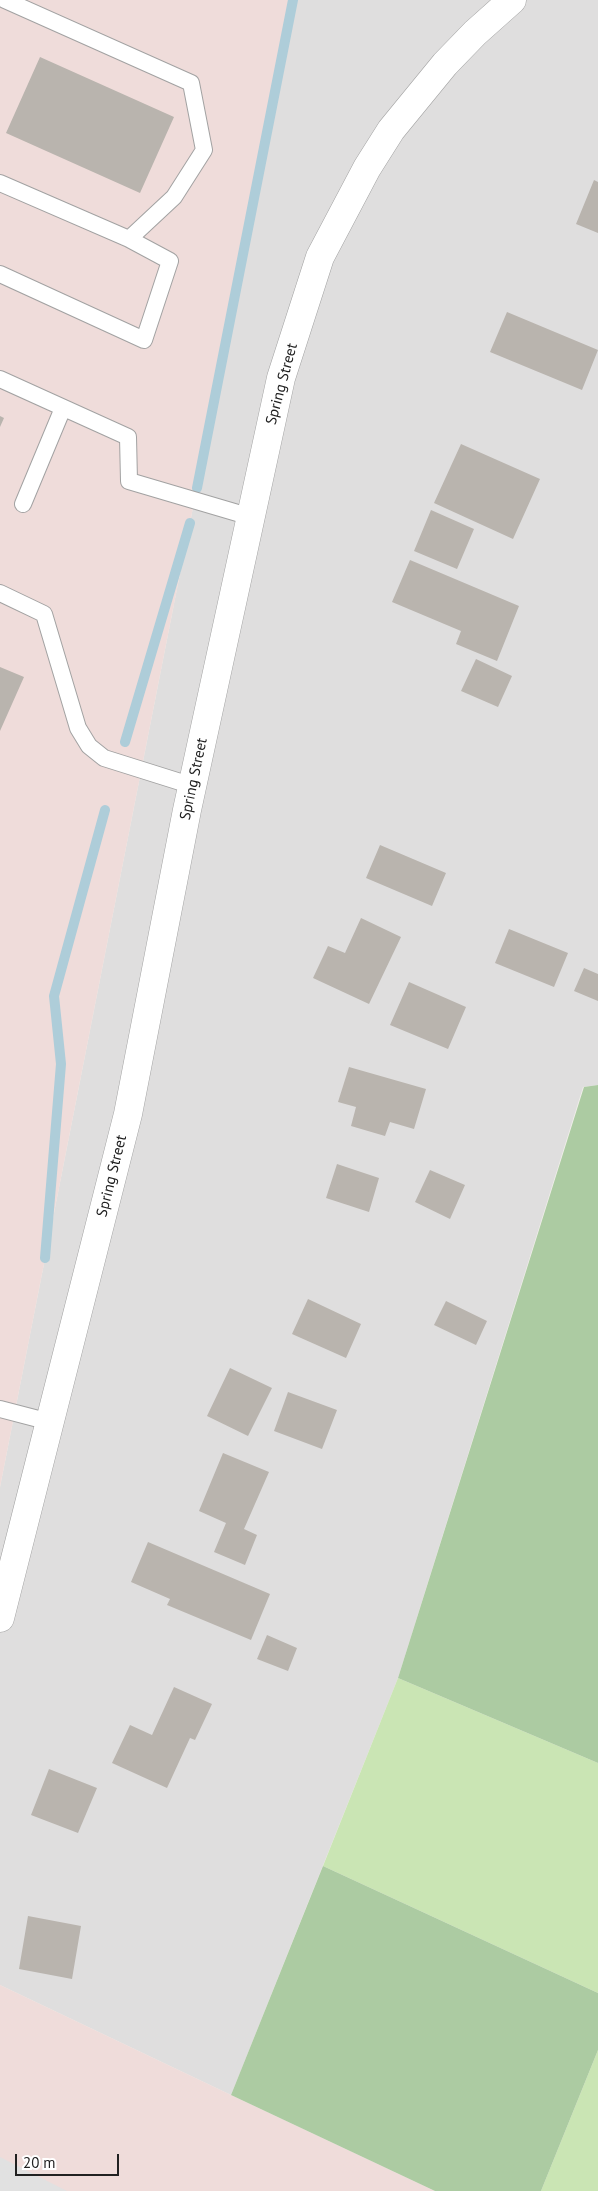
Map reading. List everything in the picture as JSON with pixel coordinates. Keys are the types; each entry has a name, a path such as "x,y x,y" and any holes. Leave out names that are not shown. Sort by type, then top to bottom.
{"street":[{"name":"Spring Street","path":"0,1618 128,1114 193,786 281,378 320,258 367,168 391,130 445,64 474,33 512,0"}],"lane":[{"path":"5,0 192,83 204,150 174,197 130,239"},
{"path":"0,183 130,239 170,262 144,340 0,274"},
{"path":"0,379 128,437 129,481 250,517"},
{"path":"24,504 63,408"},
{"path":"0,593 44,614 78,728 88,746 104,758 193,786"},
{"path":"0,1409 50,1422"}],"shaded area":[{"path":"0,0 293,0 0,1487"},
{"path":"293,0 598,0 598,1085 583,1087 398,1678 231,2095 0,1985 0,1487"},
{"path":"0,1985 231,2095 435,2191 0,2191"},
{"path":"0,2157 67,2191 0,2191"}],"green space":[{"path":"598,1085 598,1763 398,1678 584,1087"},
{"path":"398,1678 598,1763 598,1993 323,1866"},
{"path":"323,1866 598,1993 598,2050 541,2191 435,2191 231,2095"},
{"path":"598,2050 598,2191 541,2191"}],"building":[{"path":"40,57 174,117 140,193 6,133"},
{"path":"594,180 598,182 598,233 576,224"},
{"path":"507,312 598,350 582,390 490,352"},
{"path":"0,416 4,418 0,427"},
{"path":"461,444 540,479 513,539 434,503"},
{"path":"431,510 474,529 457,569 414,551"},
{"path":"410,560 519,606 497,661 456,644 461,631 392,602"},
{"path":"476,659 512,676 498,707 461,691"},
{"path":"0,667 24,677 0,731"},
{"path":"380,845 446,873 432,906 366,878"},
{"path":"361,918 401,937 369,1004 313,978 328,946 345,953"},
{"path":"509,929 568,953 554,987 495,963"},
{"path":"584,968 598,974 598,1001 574,991"},
{"path":"409,982 466,1007 448,1049 390,1025"},
{"path":"349,1067 426,1089 414,1129 390,1122 385,1136 351,1126 356,1107 338,1102"},
{"path":"337,1164 379,1178 369,1212 326,1198"},
{"path":"430,1170 465,1185 450,1219 415,1202"},
{"path":"308,1299 361,1324 346,1358 292,1334"},
{"path":"446,1301 487,1321 476,1345 434,1325"},
{"path":"230,1368 272,1388 248,1436 207,1416"},
{"path":"288,1392 337,1410 322,1449 274,1431"},
{"path":"223,1453 269,1472 244,1529 257,1535 245,1565 214,1552 226,1523 199,1511"},
{"path":"148,1542 270,1594 251,1640 167,1605 170,1599 131,1582"},
{"path":"267,1635 297,1648 288,1671 257,1659"},
{"path":"174,1687 212,1704 195,1740 190,1738 167,1788 112,1763 130,1725 152,1735"},
{"path":"49,1769 97,1788 78,1833 31,1815"},
{"path":"28,1916 81,1926 72,1979 19,1969"}],"waterway":[{"path":"197,488 293,0"},
{"path":"125,742 190,523"},
{"path":"45,1258 61,1064 54,996 105,810"}]}
